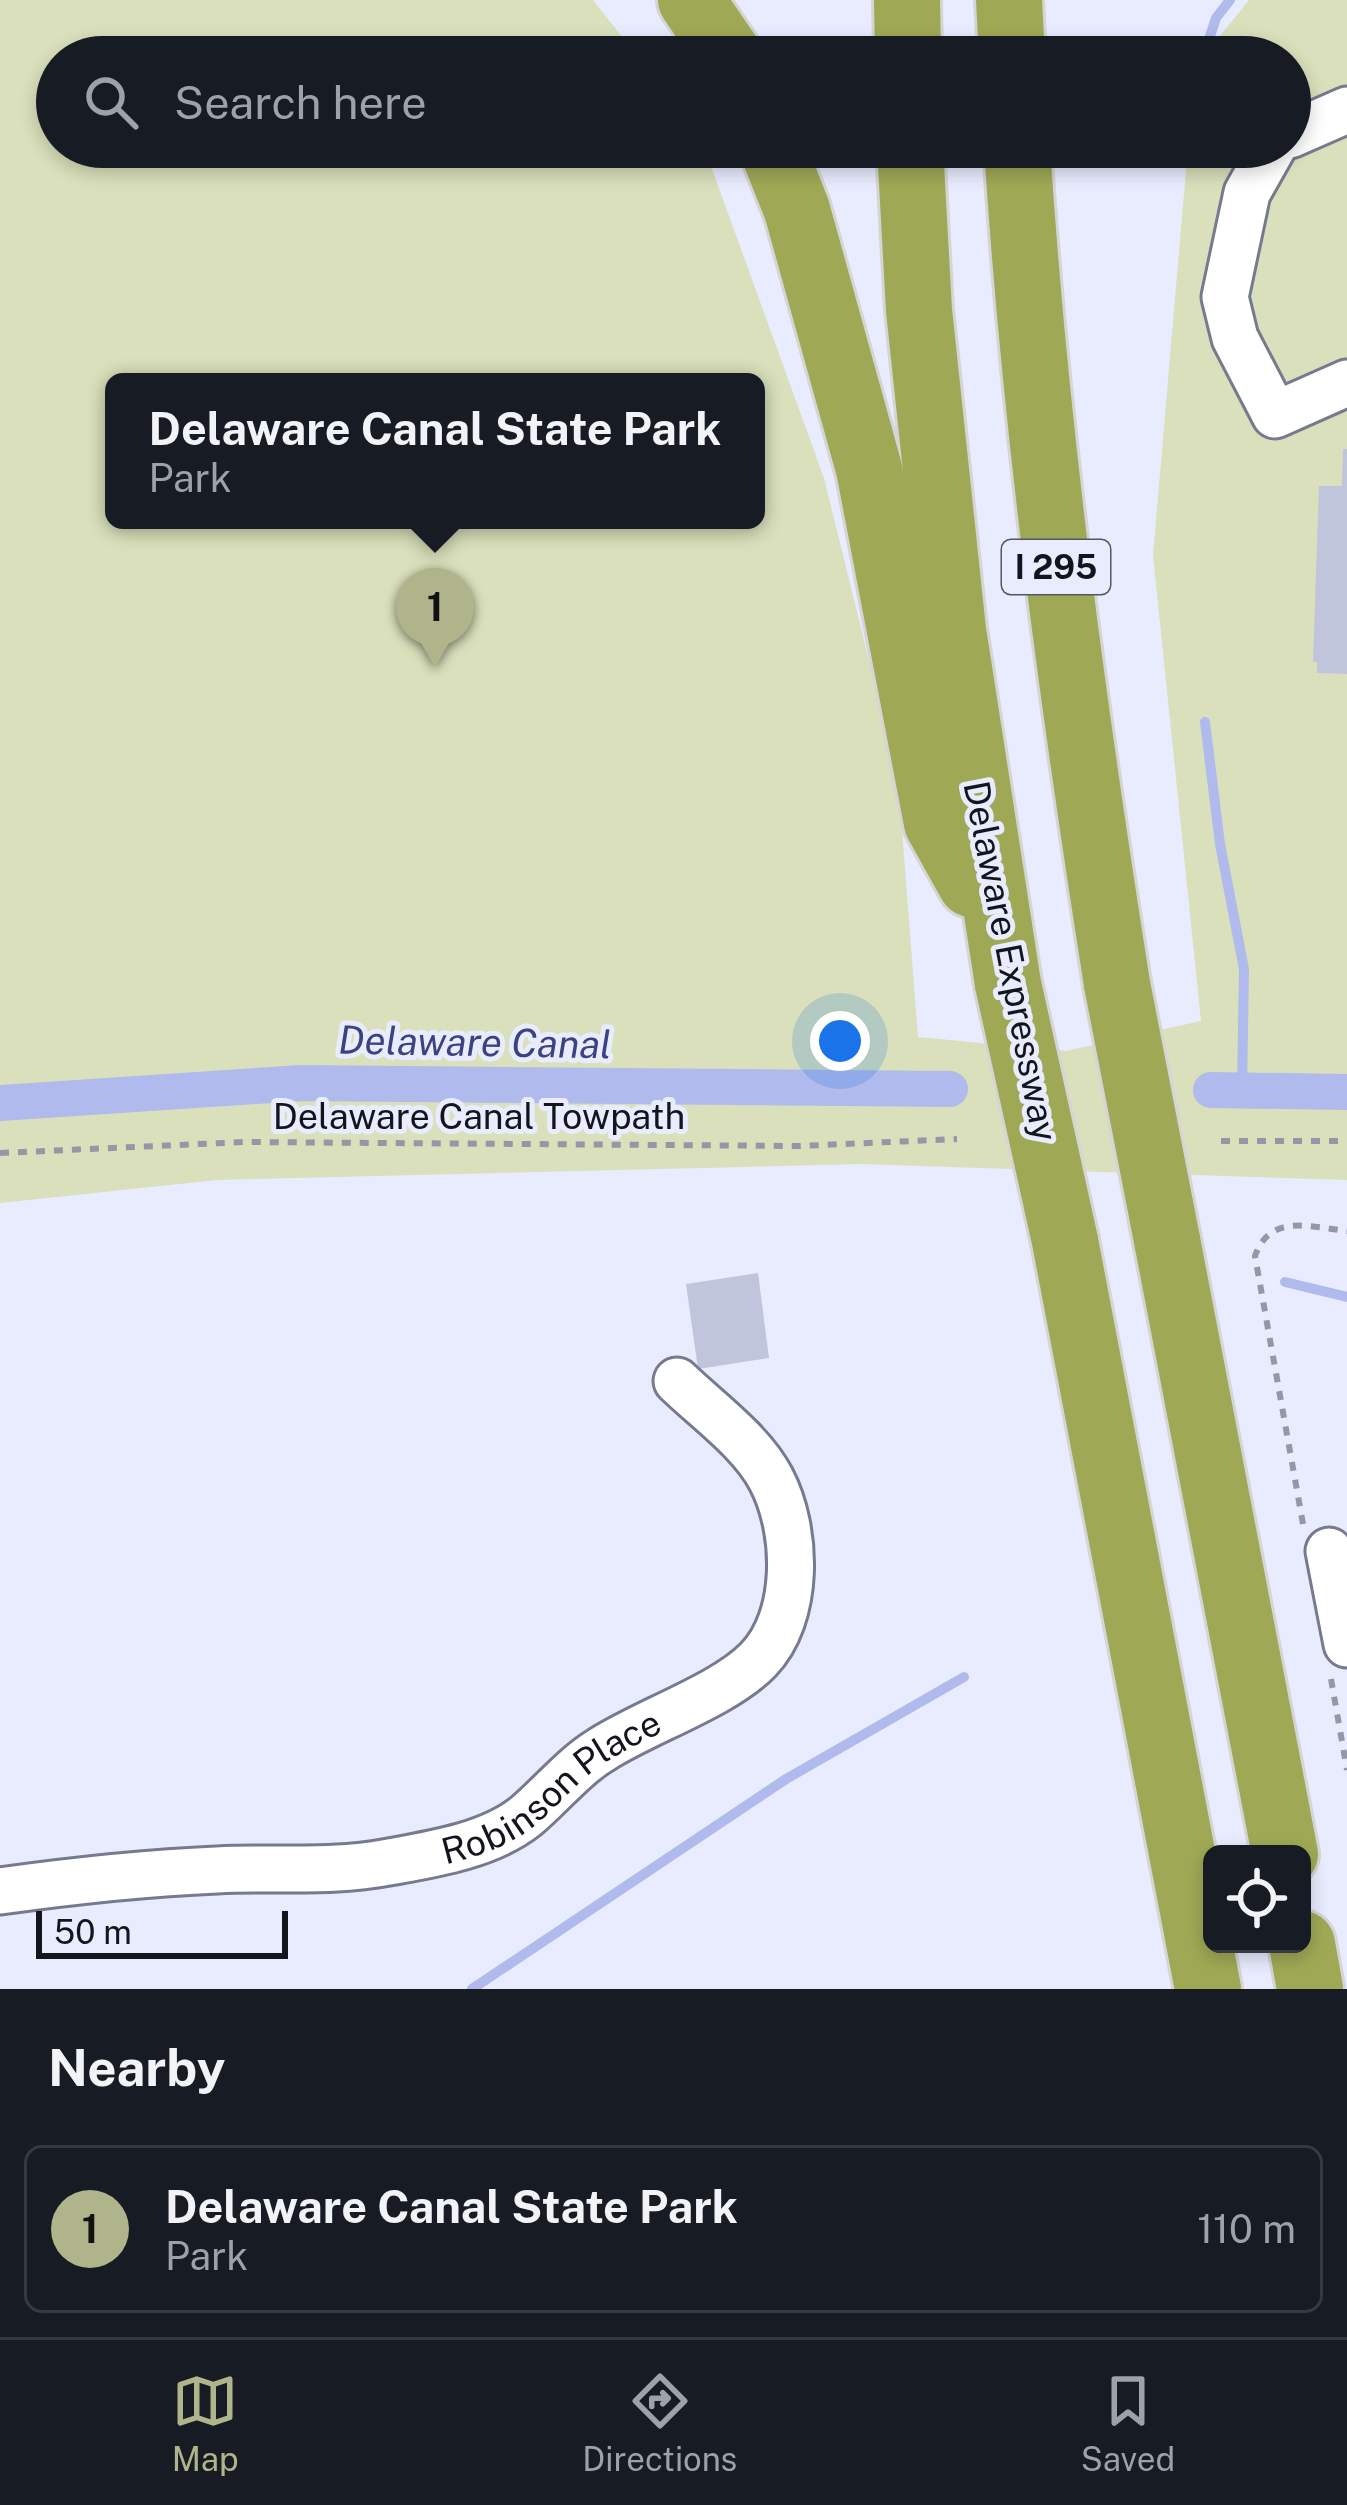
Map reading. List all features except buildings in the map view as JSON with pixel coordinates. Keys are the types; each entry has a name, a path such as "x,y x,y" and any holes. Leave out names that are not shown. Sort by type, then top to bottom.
{"highway":[{"path":"691,0 716,36"},
{"path":"907,0 908,36"},
{"path":"1009,0 1011,36"},
{"path":"780,168 797,210 869,469 937,823 1005,962"},
{"name":"Delaware Expressway","path":"911,168 920,310 953,630 1005,962 1066,1241 1208,1989"},
{"name":"I 295","path":"1018,168 1031,350 1053,545 1117,984 1283,1845"},
{"path":"1304,1953 1310,1989"}],"street":[{"path":"1311,126 1347,110"},
{"path":"1261,168 1247,193 1226,280 1228,318 1275,415 1347,382"},
{"name":"Robinson Place","path":"0,1891 92,1878 387,1863 462,1845 501,1833 593,1754 743,1672 775,1638 785,1611 789,1562 781,1504 771,1478 753,1454 677,1381"},
{"path":"1316,1540 1338,1655"}],"path":[{"name":"Delaware Canal Towpath","path":"0,1153 245,1142 800,1146 957,1139"},
{"path":"1221,1141 1347,1141"},
{"path":"1316,1540 1255,1256 1261,1240 1273,1230 1290,1226 1347,1231"},
{"path":"1338,1655 1347,1770"}],"green space":[{"path":"0,0 593,0 621,36 36,36 36,168 712,168 824,478 898,778 918,1037 1066,1051 1201,1021 1153,555 1186,168 1311,168 1311,36 1220,36 1249,0 1347,0 1347,1180 860,1164 217,1180 0,1203"}],"waterway":[{"path":"1210,36 1230,0"},
{"path":"1205,722 1220,844 1244,969 1242,1091"},
{"name":"Delaware Canal","path":"0,1103 301,1083 950,1089"},
{"name":"Delaware Canal","path":"1211,1090 1347,1092"},
{"path":"1285,1282 1347,1297"},
{"path":"472,1989 786,1779 964,1677"}],"place":[{"name":"Delaware Canal State Park","path":"435,667"}]}
